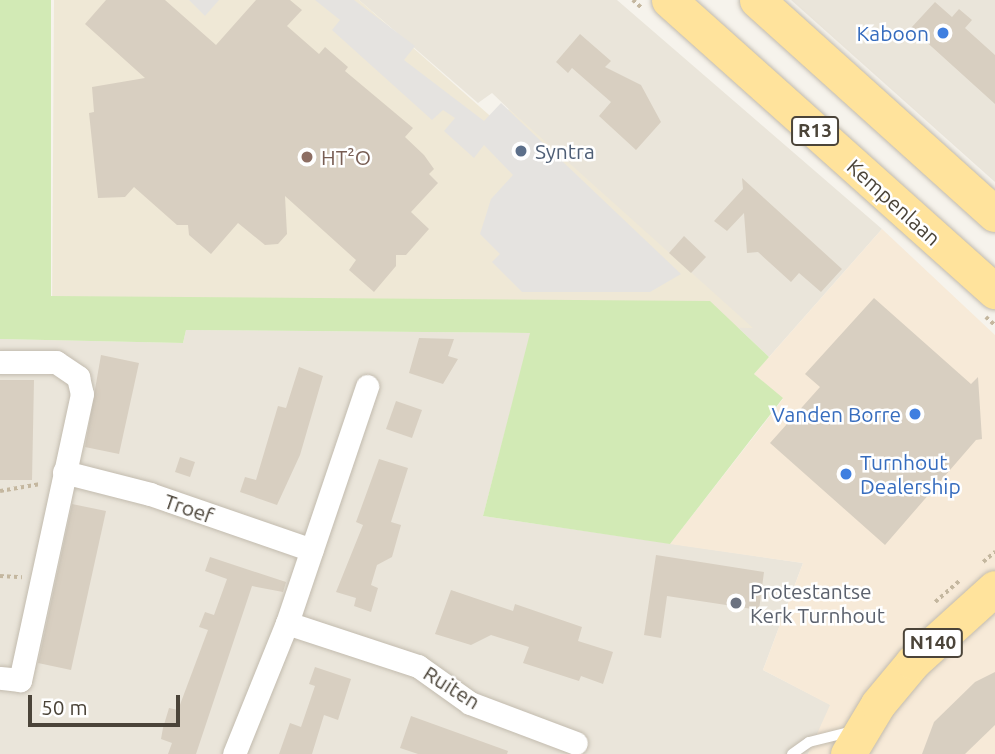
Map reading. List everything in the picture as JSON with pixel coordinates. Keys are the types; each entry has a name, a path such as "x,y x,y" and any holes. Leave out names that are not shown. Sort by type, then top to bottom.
{"main road":[{"name":"Kempenlaan","path":"669,0 995,291"},
{"name":"R13","path":"757,0 995,214"},
{"name":"N140","path":"855,741 913,662 995,588"}],"street":[{"path":"0,362 56,362 78,377 82,394 20,680 0,678"},
{"path":"234,754 287,623 367,386"},
{"name":"Troef","path":"64,472 150,494 312,550"},
{"name":"Ruiten","path":"287,623 418,666 470,703 576,743"}],"lane":[{"path":"792,754 808,741 855,741"}],"path":[{"path":"0,491 32,488 64,472"}],"shaded area":[{"name":"HT²O","path":"54,0 359,0 497,122 509,109 753,328 52,319"},
{"path":"189,0 219,0 205,16"},
{"name":"Syntra","path":"315,0 354,0 415,46 404,60 484,121 501,103 681,274 650,292 522,292 492,262 500,254 480,234 491,199 513,175 484,145 474,158 444,131 455,118 443,110 432,120 332,30 340,20"},
{"path":"359,0 617,0 882,229 769,357 492,93 478,103"},
{"path":"791,0 995,0 995,182"},
{"path":"882,229 995,335 995,754 808,754 830,705 763,670 803,563 670,544 783,399 754,374"},
{"path":"186,330 531,333 483,516 803,563 763,670 831,705 808,754 0,754 0,339 183,343"}],"green space":[{"path":"0,0 51,0 51,296 710,301 769,357 754,374 783,398 670,544 483,516 530,333 186,330 183,343 0,339"}],"building":[{"path":"106,0 165,0 216,45 256,0 290,0 302,10 287,26 319,54 325,47 348,67 345,71 413,128 405,137 424,155 434,169 429,174 438,183 411,212 429,229 406,255 396,255 396,266 374,292 349,270 356,260 285,196 287,234 278,244 265,245 238,223 211,254 189,235 188,225 177,225 134,187 125,197 98,198 89,113 94,112 92,87 145,78 85,24"},
{"name":"Kaboon","path":"935,2 952,17 959,9 972,20 965,28 995,55 995,104 911,28"},
{"path":"580,34 611,61 605,67 641,85 661,122 636,150 599,116 611,102 572,68 568,73 556,62"},
{"path":"742,178 842,269 821,292 799,273 791,282 758,252 747,253 744,213 727,231 714,221 743,189"},
{"path":"684,236 706,257 691,273 669,253"},
{"name":"Vanden Borre","path":"874,298 971,384 978,377 982,439 976,440 885,545 770,443 820,387 805,374"},
{"path":"419,338 454,339 448,356 458,359 443,384 409,373"},
{"path":"101,355 139,363 119,454 85,447"},
{"path":"299,367 323,376 300,455 277,505 240,492 245,477 256,480 278,406 286,408"},
{"path":"0,380 34,380 32,480 0,480"},
{"path":"396,401 422,410 412,438 386,429"},
{"path":"180,457 195,462 190,477 175,472"},
{"path":"379,459 408,468 391,522 401,525 392,557 377,565 371,585 378,588 371,612 354,606 356,598 336,592 363,525 356,522"},
{"path":"72,504 106,511 71,670 38,663"},
{"name":"Protestantse Kerk Turnhout","path":"656,555 764,572 759,610 667,596 661,638 644,635"},
{"path":"210,557 286,582 283,592 252,586 196,754 168,754 172,743 161,739 169,708 178,710 208,630 199,627 205,612 214,615 227,579 205,571"},
{"path":"451,590 513,611 515,604 582,627 578,641 613,652 603,684 581,676 579,681 523,663 529,647 491,635 471,645 435,634"},
{"path":"315,667 351,679 338,720 324,715 312,754 279,754 290,723 301,727 315,686 309,684"},
{"path":"995,672 995,725 965,754 922,754 934,722 975,682"},
{"path":"411,716 508,751 507,754 418,754 400,748"}],"place":[{"name":"Kaboon","path":"943,33"},
{"name":"Syntra","path":"521,151"},
{"name":"HT²O","path":"307,157"},
{"name":"Vanden Borre","path":"915,414"},
{"name":"Turnhout Dealership","path":"846,474"},
{"name":"Protestantse Kerk Turnhout","path":"736,603"}]}
